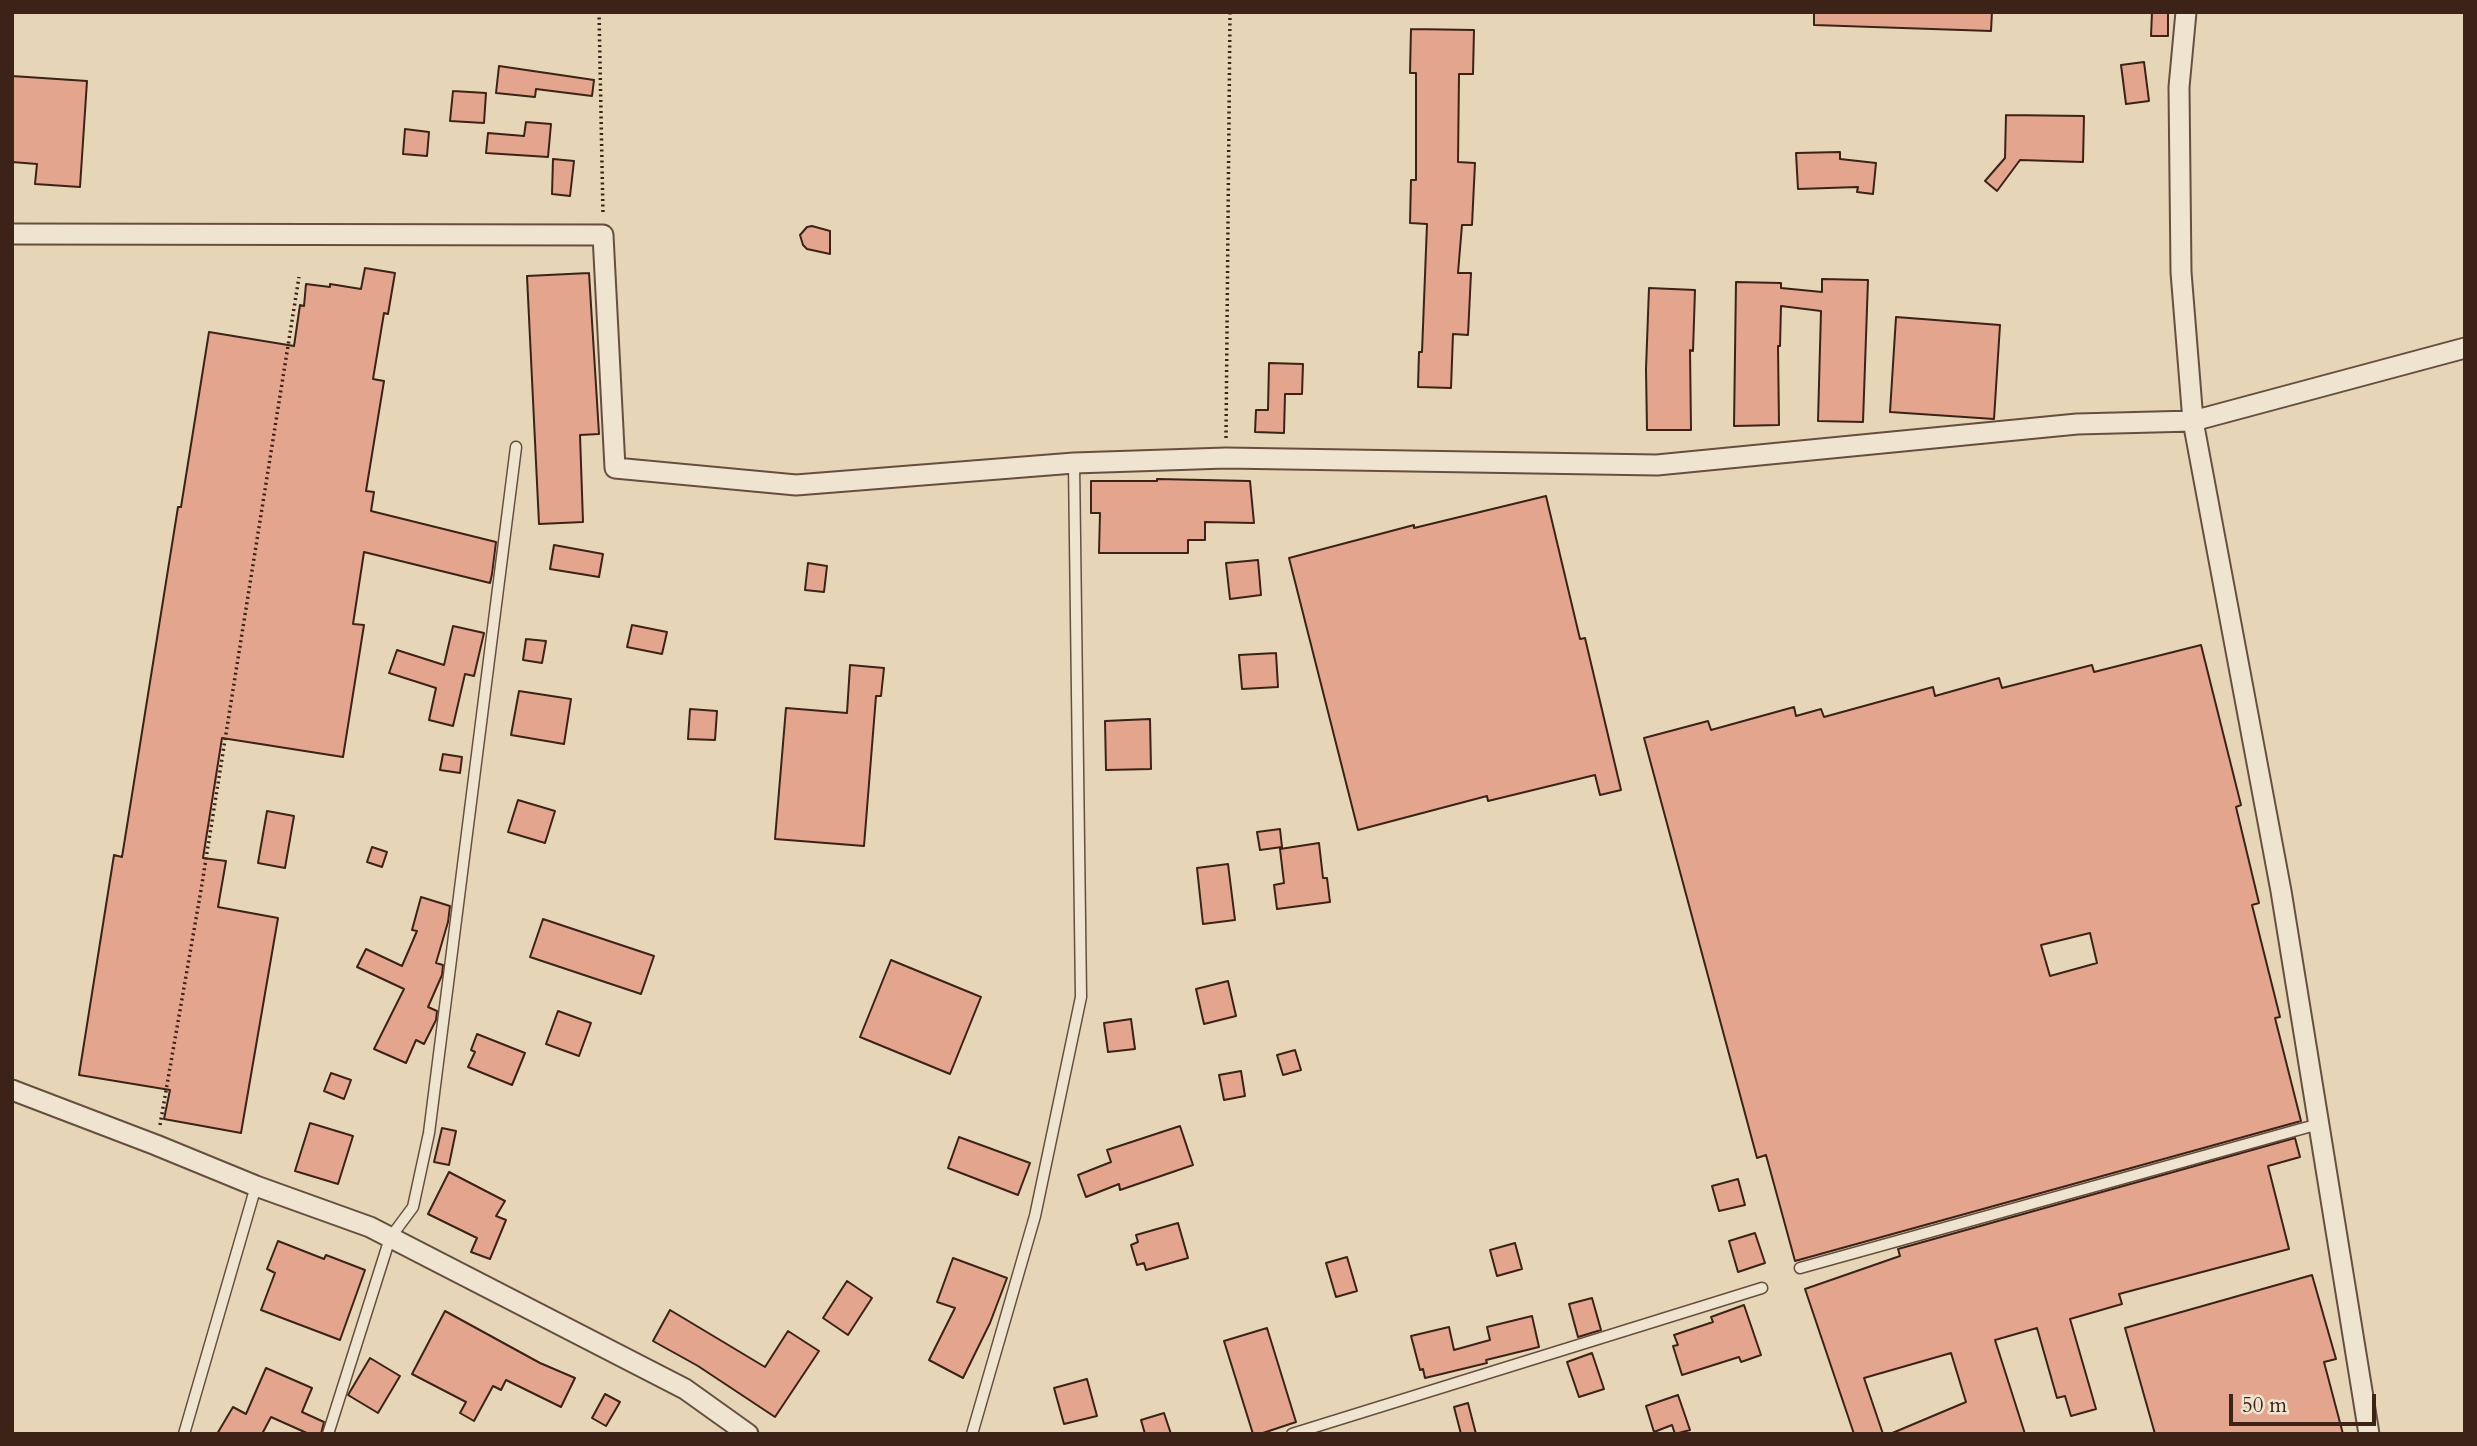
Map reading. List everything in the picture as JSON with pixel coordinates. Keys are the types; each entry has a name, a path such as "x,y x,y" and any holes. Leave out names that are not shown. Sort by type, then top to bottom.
{"street":[{"path":"2186,12 2179,87 2181,272 2193,421 2281,891 2369,1434"},
{"path":"12,234 603,235 615,468 796,485 1074,463 1226,458 1657,466 2077,424 2193,421 2465,348"},
{"path":"12,1090 256,1186 370,1227 685,1389 748,1434"}],"lane":[{"path":"328,1434 390,1238 413,1207 429,1133 516,447"},
{"path":"972,1434 1035,1216 1081,997 1074,463"},
{"path":"1800,1268 2320,1124"},
{"path":"184,1434 256,1186"},
{"path":"1292,1434 1762,1288"}],"path":[{"path":"599,12 603,235"},
{"path":"1226,458 1230,12"},
{"path":"156,1145 203,876 299,277"}],"building":[{"path":"1814,12 1992,12 1991,31 1814,25"},
{"path":"2152,12 2168,12 2168,36 2151,36"},
{"path":"1411,29 1474,30 1473,74 1459,74 1458,162 1475,163 1472,225 1462,225 1458,273 1471,273 1468,335 1453,334 1451,388 1418,387 1427,224 1410,223 1411,180 1416,180 1416,73 1410,73"},
{"path":"2144,62 2149,101 2126,104 2121,65"},
{"path":"499,66 594,80 592,96 536,89 535,97 496,93"},
{"path":"12,76 87,81 80,187 35,184 37,164 12,162"},
{"path":"453,91 486,93 484,123 450,121"},
{"path":"2006,115 2084,116 2083,162 2020,160 1997,191 1985,181 2005,158"},
{"path":"526,122 551,124 548,157 486,153 488,133 524,136"},
{"path":"405,129 429,132 427,156 403,154"},
{"path":"1840,152 1840,159 1876,163 1873,194 1857,192 1858,187 1798,189 1796,153"},
{"path":"553,159 574,161 570,196 552,194"},
{"path":"807,227 830,231 830,254 807,249 803,245 800,235"},
{"path":"365,268 395,273 388,314 384,313 373,379 384,381 366,491 374,492 371,511 496,542 490,583 364,552 353,624 364,625 343,757 222,738 203,858 226,861 218,907 278,918 241,1133 164,1119 170,1090 79,1075 114,855 122,857 209,332 294,346 300,305 304,306 306,284 330,287 330,284 361,289"},
{"path":"589,273 599,434 580,435 583,522 539,524 527,276"},
{"path":"1822,279 1868,280 1863,422 1818,421 1821,311 1781,306 1778,346 1779,425 1734,426 1736,282 1781,283 1781,288 1822,292"},
{"path":"1649,288 1695,290 1693,351 1690,350 1691,430 1647,430"},
{"path":"1896,317 2000,325 1994,419 1890,412"},
{"path":"1269,363 1303,364 1302,394 1285,394 1284,433 1255,432 1256,410 1268,410"},
{"path":"1091,481 1250,481 1254,523 1205,522 1205,540 1188,540 1188,553 1099,553 1100,513 1091,513"},
{"path":"1546,496 1580,639 1585,638 1621,790 1600,795 1595,775 1488,801 1487,796 1358,830 1289,558 1414,525 1414,528"},
{"path":"554,545 603,554 599,577 550,569"},
{"path":"1258,560 1261,595 1230,599 1226,563"},
{"path":"808,563 827,566 824,592 805,590"},
{"path":"632,625 667,632 662,654 627,647"},
{"path":"453,626 484,633 474,676 465,674 453,726 429,720 436,688 389,673 397,650 444,665"},
{"path":"526,639 546,641 542,663 523,660"},
{"path":"2201,645 2241,805 2236,807 2259,903 2252,905 2280,1017 2275,1018 2301,1121 1795,1261 1766,1155 1757,1158 1644,738 1708,721 1711,730 1794,707 1796,716 1821,709 1824,717 1933,687 1935,696 1999,678 2002,688 2092,665 2094,672","holes":["2090,933 2097,963 2050,976 2041,945"]},
{"path":"1276,653 1278,687 1242,689 1239,655"},
{"path":"850,665 884,668 881,696 876,696 864,846 775,839 786,708 847,713"},
{"path":"519,691 571,699 564,744 511,735"},
{"path":"690,709 717,711 715,740 688,739"},
{"path":"1150,719 1151,769 1106,770 1105,721"},
{"path":"443,754 462,757 460,773 440,770"},
{"path":"518,800 555,811 545,843 508,832"},
{"path":"267,811 294,816 285,868 258,863"},
{"path":"1280,829 1282,847 1260,850 1257,832"},
{"path":"1319,843 1323,878 1327,878 1330,902 1277,909 1274,885 1284,883 1280,849"},
{"path":"372,847 387,852 382,867 367,862"},
{"path":"1228,864 1235,920 1203,924 1197,868"},
{"path":"421,897 450,906 436,963 443,965 442,975 428,1007 437,1011 436,1020 424,1044 416,1040 406,1063 374,1049 404,989 357,967 366,949 402,966 417,931 412,930"},
{"path":"543,919 654,956 641,994 530,957"},
{"path":"891,960 981,997 950,1074 860,1037"},
{"path":"1228,981 1236,1016 1204,1024 1196,989"},
{"path":"558,1011 591,1023 579,1056 546,1044"},
{"path":"1131,1019 1135,1049 1108,1052 1104,1023"},
{"path":"477,1034 525,1053 512,1085 468,1067 475,1052 471,1050"},
{"path":"1295,1050 1301,1070 1283,1075 1277,1055"},
{"path":"1241,1071 1245,1096 1224,1100 1219,1075"},
{"path":"331,1073 351,1080 344,1099 324,1091"},
{"path":"310,1123 353,1136 338,1184 295,1171"},
{"path":"1180,1126 1193,1165 1120,1190 1119,1184 1086,1197 1078,1175 1111,1162 1107,1150"},
{"path":"442,1128 456,1131 449,1165 434,1162"},
{"path":"959,1137 1030,1163 1018,1195 948,1168"},
{"path":"2295,1138 2300,1157 2268,1166 2289,1249 2119,1294 2122,1304 2070,1319 2096,1409 2071,1416 2065,1396 2057,1398 2037,1328 1995,1340 2025,1434 1890,1434 1966,1402 1951,1353 1864,1378 1883,1434 1854,1434 1805,1289 1900,1256 1898,1249"},
{"path":"449,1172 505,1201 496,1216 506,1220 490,1259 471,1252 477,1238 428,1214"},
{"path":"1738,1179 1745,1205 1719,1211 1712,1186"},
{"path":"1178,1223 1188,1258 1146,1270 1144,1263 1137,1265 1131,1245 1138,1242 1136,1235"},
{"path":"1755,1233 1765,1263 1738,1272 1729,1241"},
{"path":"278,1241 324,1259 326,1255 365,1270 340,1340 261,1310 275,1273 267,1269"},
{"path":"1515,1243 1522,1269 1497,1276 1490,1250"},
{"path":"1347,1257 1357,1291 1336,1297 1326,1263"},
{"path":"953,1258 1007,1278 990,1323 963,1378 929,1360 955,1308 937,1302"},
{"path":"2312,1275 2336,1359 2324,1362 2343,1434 2155,1434 2125,1328"},
{"path":"847,1281 872,1298 848,1335 823,1318"},
{"path":"1592,1298 1601,1330 1578,1337 1569,1304"},
{"path":"1744,1305 1761,1355 1741,1362 1739,1357 1682,1375 1673,1346 1678,1345 1674,1335 1713,1322 1711,1317"},
{"path":"670,1310 765,1367 788,1331 819,1351 775,1417 698,1366 653,1341"},
{"path":"445,1311 540,1363 575,1378 561,1407 506,1380 501,1390 493,1386 474,1421 460,1413 466,1402 412,1374"},
{"path":"1532,1316 1539,1347 1425,1378 1423,1369 1420,1370 1411,1336 1449,1327 1454,1350 1490,1340 1487,1327"},
{"path":"1267,1328 1296,1422 1253,1434 1224,1341"},
{"path":"1592,1353 1604,1389 1579,1397 1567,1362"},
{"path":"370,1358 400,1376 378,1413 348,1395"},
{"path":"266,1368 312,1388 302,1412 324,1422 321,1434 309,1434 271,1417 262,1434 217,1434 233,1407 246,1414"},
{"path":"1087,1379 1097,1416 1064,1424 1054,1388"},
{"path":"605,1394 620,1402 606,1426 592,1418"},
{"path":"1678,1395 1690,1430 1675,1434 1672,1425 1654,1432 1646,1406"},
{"path":"1468,1403 1476,1434 1461,1434 1454,1407"},
{"path":"1164,1413 1171,1434 1145,1434 1141,1420"}]}
